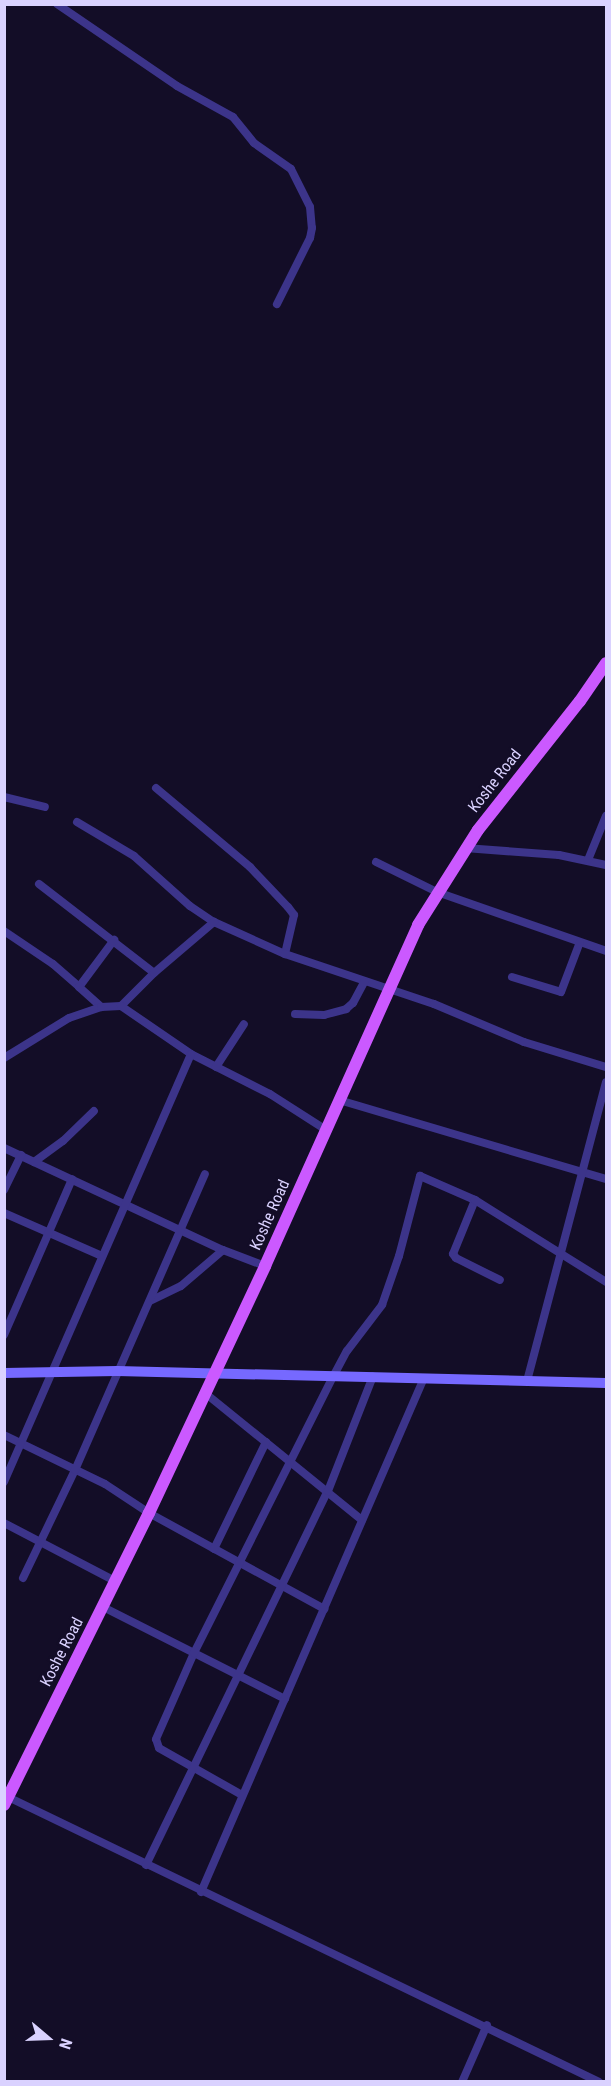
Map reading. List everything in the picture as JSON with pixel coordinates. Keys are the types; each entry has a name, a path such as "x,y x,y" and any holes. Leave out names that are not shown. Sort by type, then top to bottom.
{"main road":[{"name":"Koshe Road","path":"6,1801 149,1513 265,1266 388,990 437,892 465,848 590,688 606,663"}],"street":[{"path":"57,4 177,86 233,117 254,143 291,169 310,207 312,228 310,238 277,304"},
{"path":"156,788 250,867 288,907 294,915 285,954"},
{"path":"4,797 45,807"},
{"path":"588,860 606,816"},
{"path":"76,822 134,856 190,906 214,922 285,954 434,1004 546,1050 606,1066"},
{"path":"465,848 558,855 606,865"},
{"path":"376,862 437,892 606,951"},
{"path":"39,884 154,973"},
{"path":"4,1058 69,1018 101,1008 121,1006 154,973 214,922"},
{"path":"4,932 53,964 101,1008"},
{"path":"79,987 114,940"},
{"path":"512,977 561,992 580,942"},
{"path":"295,1014 324,1015 346,1009 353,1003 364,982"},
{"path":"121,1006 191,1054 270,1094 326,1130"},
{"path":"216,1066 244,1024"},
{"path":"4,1482 191,1054"},
{"path":"527,1381 606,1082"},
{"path":"339,1100 606,1179"},
{"path":"34,1162 63,1141 94,1111"},
{"path":"4,1148 223,1250 265,1266"},
{"path":"4,1190 21,1155"},
{"path":"22,1578 75,1470 205,1174"},
{"path":"242,1794 159,1748 156,1739 194,1653 334,1375 347,1351 382,1305 399,1256 420,1176 475,1200 606,1282"},
{"path":"4,1335 50,1234 72,1179"},
{"path":"475,1200 453,1254 456,1258 500,1280"},
{"path":"4,1213 102,1256"},
{"path":"150,1301 181,1286 223,1250"},
{"path":"4,1373 117,1371 606,1383"},
{"path":"146,1865 328,1491 373,1376"},
{"path":"201,1892 424,1378"},
{"path":"205,1393 362,1520"},
{"path":"4,1435 105,1484 149,1513 280,1587 324,1609"},
{"path":"214,1549 266,1442"},
{"path":"4,1523 115,1581"},
{"path":"103,1607 285,1699"},
{"path":"6,1801 487,2025 599,2082"},
{"path":"462,2082 487,2025"}]}
